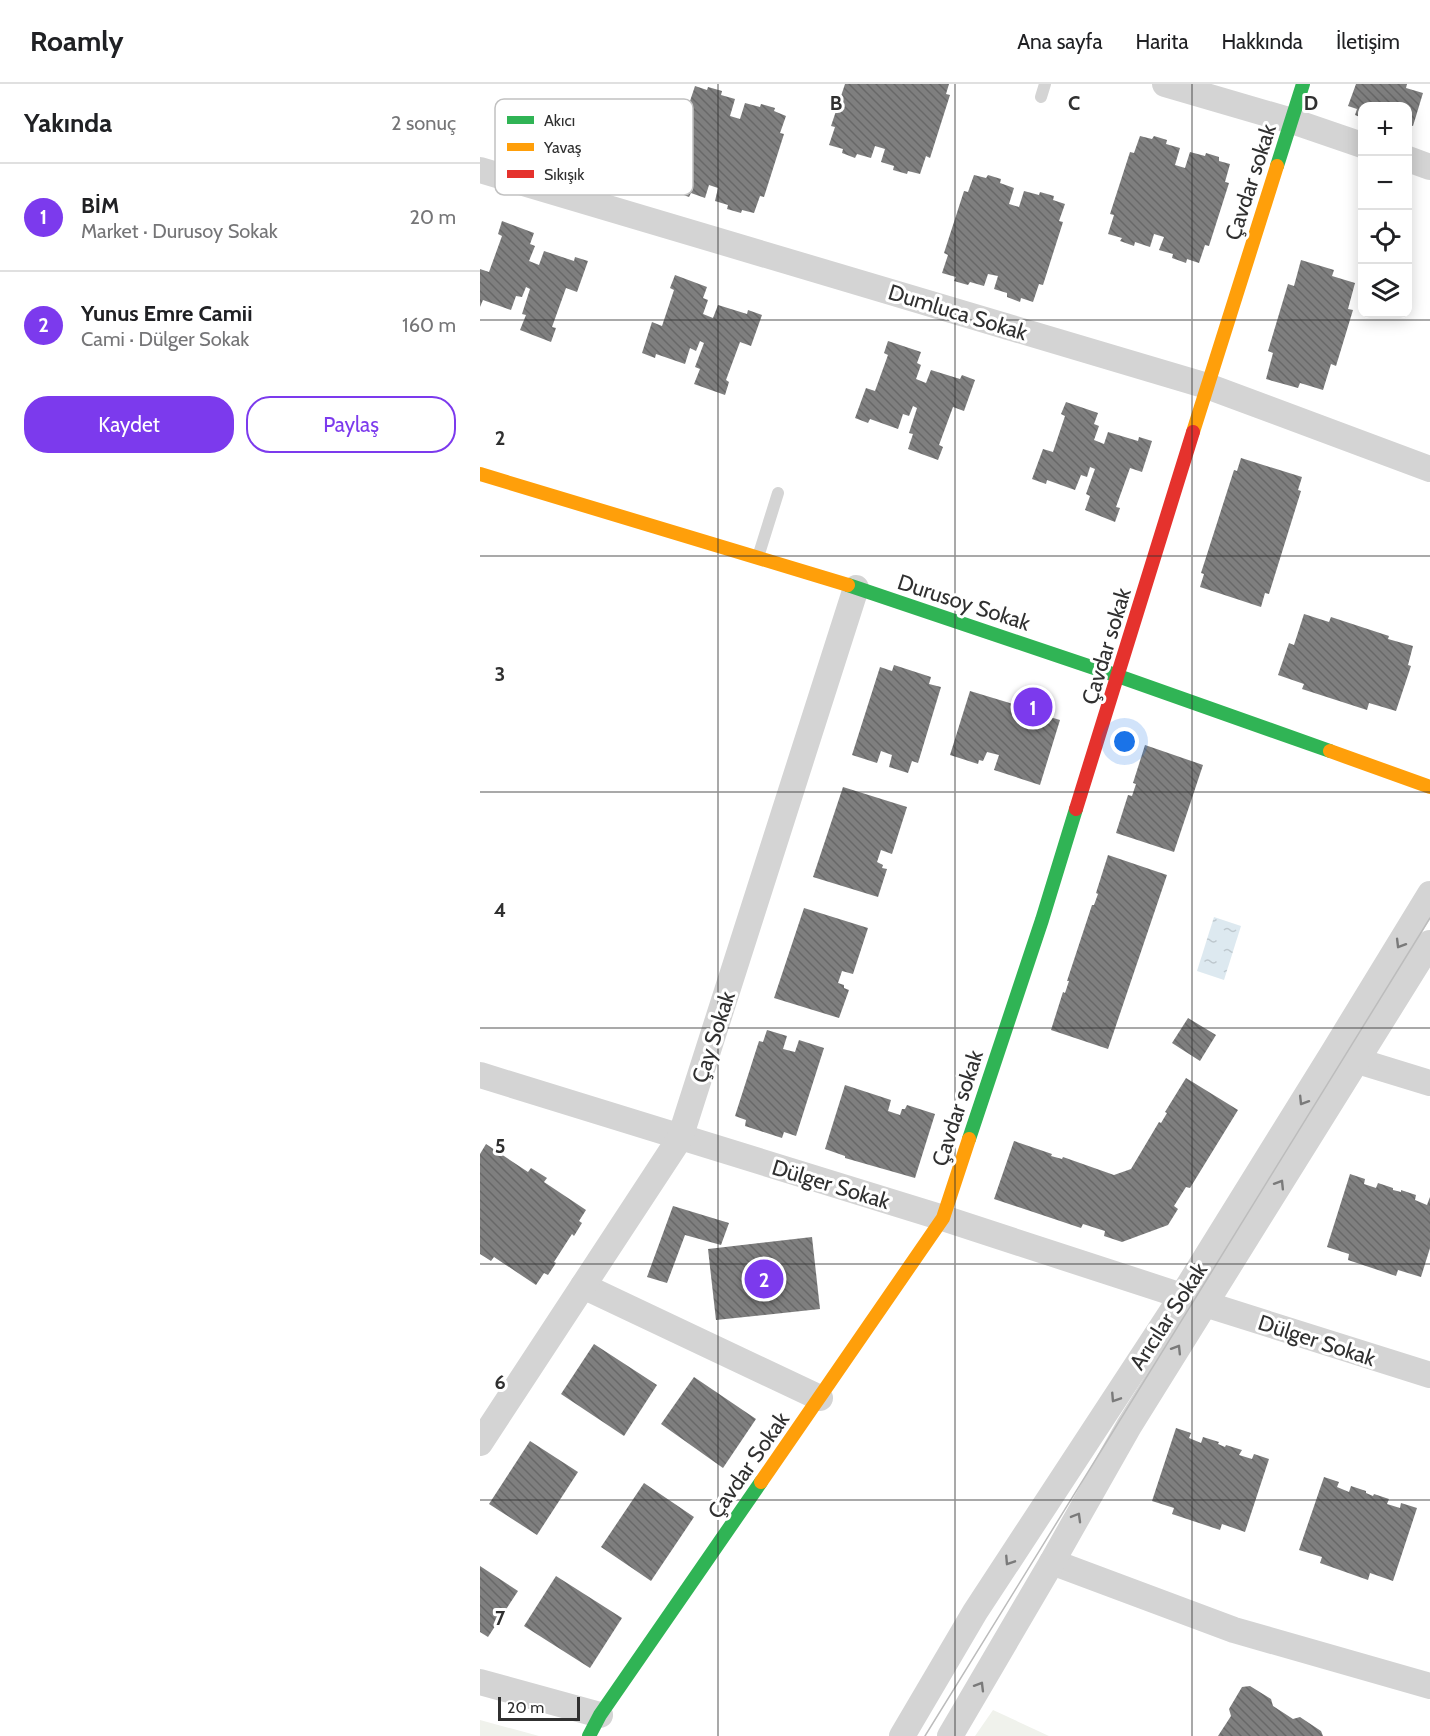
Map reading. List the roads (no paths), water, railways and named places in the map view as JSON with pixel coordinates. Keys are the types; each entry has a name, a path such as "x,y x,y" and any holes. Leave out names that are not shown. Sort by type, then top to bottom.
{"street":[{"path":"1165,84 1292,121 1358,144"},
{"name":"Çavdar sokak","path":"943,1218 1042,920 1207,386 1304,84"},
{"path":"1412,161 1430,167"},
{"name":"Dumluca Sokak","path":"480,170 495,174"},
{"name":"Dumluca Sokak","path":"564,195 1207,386 1430,469"},
{"name":"Durusoy Sokak","path":"480,474 856,588 1118,676 1430,787"},
{"name":"Çay Sokak","path":"480,1443 680,1138 856,588"},
{"name":"Arıcılar Sokak","path":"902,1736 975,1612 1193,1300 1334,1052 1430,894"},
{"path":"950,1736 1129,1426 1193,1300 1358,1061 1430,943"},
{"path":"1358,1061 1430,1083"},
{"name":"Dülger Sokak","path":"480,1075 943,1218 1430,1376"},
{"name":"Çavdar Sokak","path":"595,1725 943,1218"},
{"path":"583,1286 820,1398"},
{"path":"1052,1562 1234,1630 1430,1686"},
{"path":"480,1682 595,1725"}],"lane":[{"path":"1041,97 1045,84"},
{"path":"757,558 778,493"}],"water":[{"path":"1214,917 1241,926 1224,980 1197,971"}],"tram line":[{"path":"925,1736 1430,918"}],"place":[{"name":"BİM","path":"1033,707"},
{"name":"Yunus Emre Camii","path":"764,1279"}]}
